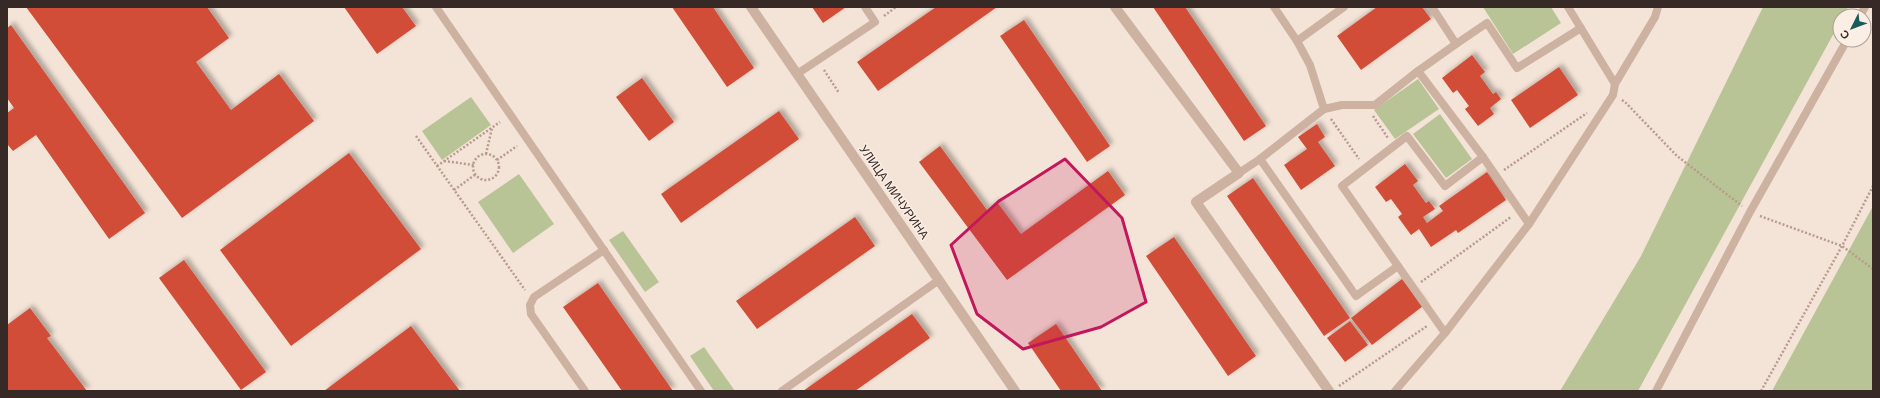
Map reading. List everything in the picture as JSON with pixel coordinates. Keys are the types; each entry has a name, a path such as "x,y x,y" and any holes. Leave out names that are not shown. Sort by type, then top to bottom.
{"street":[{"name":"УЛИЦА МИЧУРИНА","path":"751,7 1015,391"},
{"path":"1115,7 1239,173 1196,202 1334,389"}],"lane":[{"path":"436,7 702,391"},
{"path":"797,74 875,22 865,7"},
{"path":"1274,7 1297,41 1310,65 1324,109"},
{"path":"1297,41 1344,7"},
{"path":"1432,7 1456,44"},
{"path":"1568,7 1615,84"},
{"path":"1395,391 1445,333 1529,224 1613,95 1615,84 1655,17 1658,7"},
{"path":"1239,173 1260,159 1324,109 1342,105 1375,105 1418,71 1486,23 1517,68 1581,28"},
{"path":"1656,391 1750,212 1842,48"},
{"path":"1418,71 1483,157 1529,224"},
{"path":"1445,333 1342,186 1407,136 1445,186 1483,157"},
{"path":"1260,159 1356,296 1398,266"},
{"path":"585,391 531,314 530,305 534,297 604,250"},
{"path":"782,391 939,280"}],"path":[{"path":"818,61 839,93"},
{"path":"1613,95 1626,103 1677,156 1750,212 1842,246 1873,269"},
{"path":"1365,105 1394,146"},
{"path":"1496,176 1593,108"},
{"path":"1324,109 1365,168"},
{"path":"437,166 500,122"},
{"path":"486,154 492,128"},
{"path":"416,136 532,300"},
{"path":"497,160 517,146"},
{"path":"486,154 493,156 497,160 499,170 493,178 484,180 476,174 474,165 478,157 486,154"},
{"path":"444,161 474,165"},
{"path":"454,190 476,174"},
{"path":"1761,391 1842,246 1873,186"},
{"path":"1413,288 1520,211"},
{"path":"1334,389 1436,320"}],"highlighted area":[{"path":"1065,159 1122,218 1146,302 1101,327 1023,349 977,314 951,245 999,201"}],"green space":[{"path":"1483,7 1551,7 1561,23 1513,54"},
{"path":"1763,7 1848,7 1832,8 1832,37 1638,391 1560,391 1641,256"},
{"path":"1418,79 1439,109 1395,139 1374,110"},
{"path":"471,97 491,125 442,160 422,131"},
{"path":"1440,114 1472,159 1446,178 1413,134"},
{"path":"519,174 554,224 513,253 478,202"},
{"path":"1873,206 1873,391 1772,391"},
{"path":"623,231 659,282 645,292 609,240"},
{"path":"704,347 735,391 714,391 690,356"}],"building":[{"path":"26,7 207,7 229,38 196,62 231,110 279,74 314,121 182,218"},
{"path":"344,7 402,7 416,26 377,54"},
{"path":"672,7 713,7 754,68 727,87"},
{"path":"812,7 846,7 823,23"},
{"path":"936,7 997,7 878,91 857,62"},
{"path":"1153,7 1185,7 1266,126 1244,141"},
{"path":"1377,7 1422,7 1431,19 1361,70 1337,36"},
{"path":"1024,20 1110,146 1087,162 1000,36"},
{"path":"11,25 145,213 109,239 36,135 13,151 7,144 7,113 14,108 7,98 7,28"},
{"path":"1472,55 1485,72 1480,76 1493,94 1496,92 1501,99 1490,108 1494,114 1478,126 1465,109 1469,106 1457,90 1453,93 1442,78"},
{"path":"1559,67 1578,95 1530,128 1511,100"},
{"path":"642,78 674,122 649,141 616,97"},
{"path":"779,111 799,139 681,223 661,194"},
{"path":"1317,124 1325,137 1318,142 1335,166 1301,190 1284,165 1307,149 1298,137"},
{"path":"940,146 987,210 997,202 1021,234 1108,171 1125,195 1007,280 919,162"},
{"path":"349,153 421,249 291,346 220,250"},
{"path":"1405,164 1418,181 1413,185 1426,203 1429,201 1435,209 1423,217 1427,223 1443,211 1439,206 1487,172 1506,200 1458,233 1456,230 1431,247 1419,229 1411,235 1398,217 1402,214 1391,199 1386,202 1375,187"},
{"path":"1253,178 1350,318 1324,336 1227,196"},
{"path":"855,217 875,246 757,329 736,301"},
{"path":"1174,237 1256,356 1228,376 1146,256"},
{"path":"184,260 266,372 241,390 159,278"},
{"path":"1402,279 1423,306 1372,345 1351,318"},
{"path":"598,283 673,391 622,391 563,307"},
{"path":"30,308 51,336 47,338 87,391 7,391 7,325"},
{"path":"912,314 930,338 855,391 803,391"},
{"path":"1350,321 1368,345 1345,362 1327,338"},
{"path":"1056,324 1102,391 1061,391 1028,343"},
{"path":"411,326 460,391 324,391"}]}
